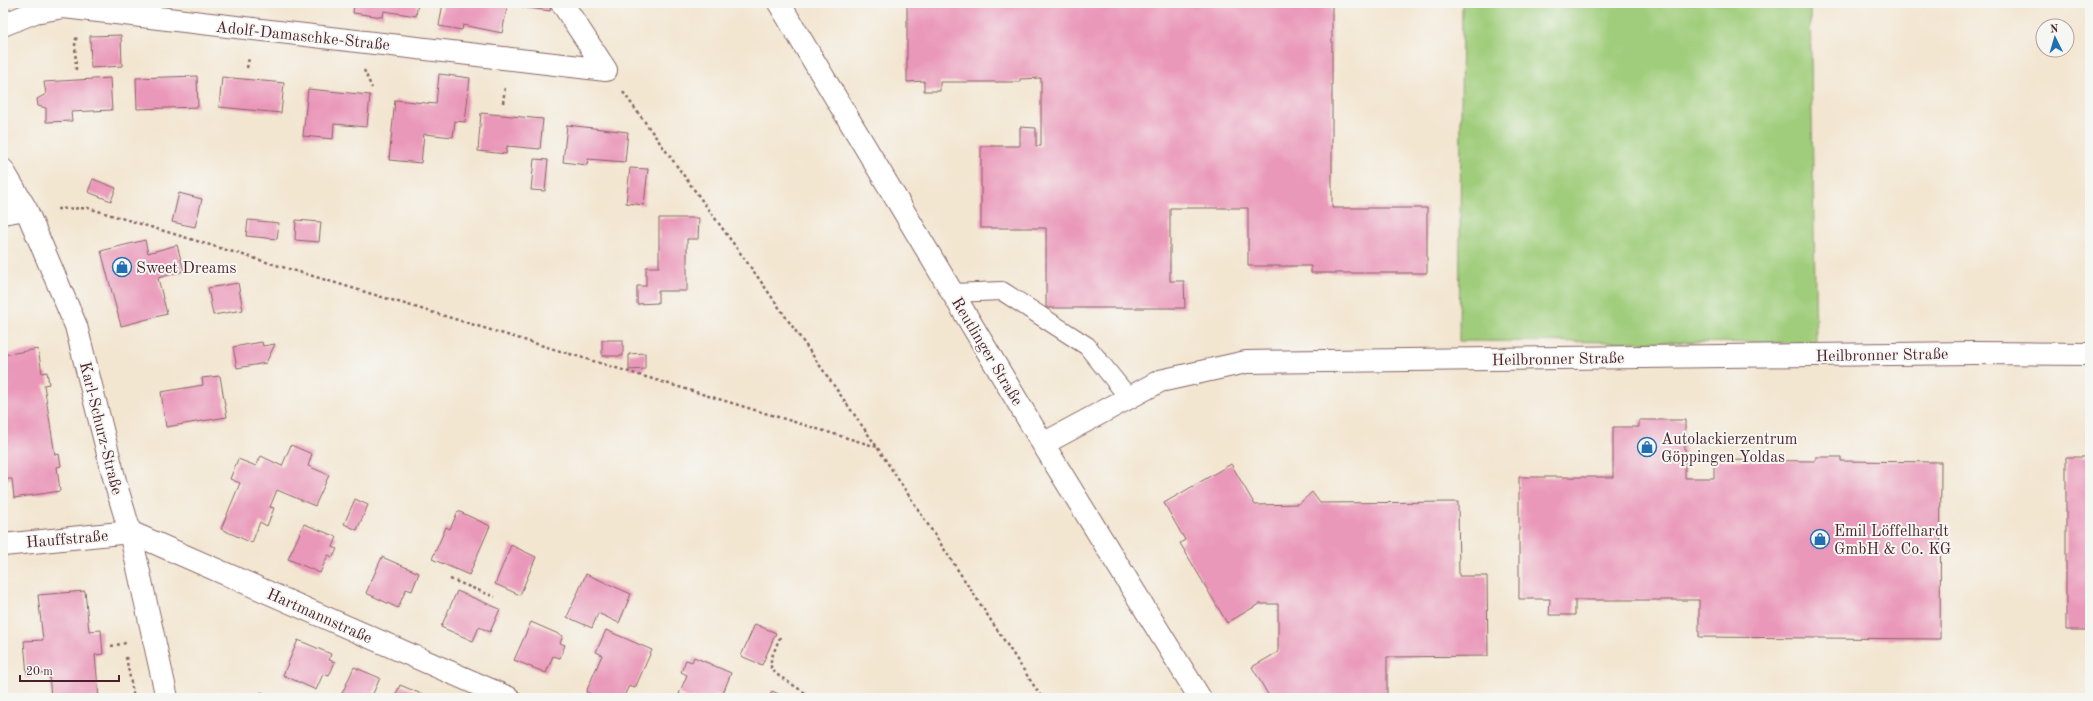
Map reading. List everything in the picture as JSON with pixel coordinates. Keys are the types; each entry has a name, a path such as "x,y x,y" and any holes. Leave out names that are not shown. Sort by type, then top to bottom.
{"street":[{"path":"562,3 606,70"},
{"name":"Reutlinger Straße","path":"779,3 1043,444 1200,698"},
{"name":"Adolf-Damaschke-Straße","path":"3,25 35,12 64,7 606,70"},
{"name":"Karl-Schurz-Straße","path":"3,170 26,209 76,326 116,485 130,532 167,698"},
{"path":"3,214 26,209"},
{"name":"Heilbronner Straße","path":"1043,444 1160,381 1246,362 2044,352 2090,354"},
{"name":"Hauffstraße","path":"3,544 130,532"},
{"name":"Hartmannstraße","path":"130,532 509,698"}],"lane":[{"path":"953,293 1002,291 1087,346 1129,398"}],"path":[{"path":"606,70 757,276 877,447 1042,698"},
{"path":"26,209 88,208 877,447"},
{"path":"450,579 495,597"},
{"path":"780,637 771,659 771,668 776,674 813,698"}],"green space":[{"path":"1462,3 1810,3 1816,343 1459,341"}],"building":[{"path":"354,3 418,3 416,16 384,11 383,17 353,13"},
{"path":"443,3 508,3 502,33 463,25 462,30 439,26"},
{"path":"523,3 552,3 550,11 522,7"},
{"path":"907,3 1332,3 1332,208 1427,208 1427,273 1311,273 1311,266 1248,266 1248,208 1170,208 1170,281 1184,281 1185,308 1046,308 1046,228 981,228 981,146 1020,146 1020,127 1036,128 1036,146 1041,146 1041,78 1020,79 1020,82 940,82 940,91 924,91 924,81 907,82"},
{"path":"121,35 122,66 91,68 90,36"},
{"path":"439,74 470,78 465,122 455,121 453,137 424,134 421,163 389,160 395,100 436,104"},
{"path":"197,76 198,107 137,109 136,78"},
{"path":"222,77 284,83 281,113 219,107"},
{"path":"110,78 112,110 71,112 72,121 46,122 46,108 38,106 37,99 46,94 44,82"},
{"path":"308,89 370,95 367,127 334,124 333,139 303,136"},
{"path":"481,113 543,119 540,149 507,146 506,154 478,151"},
{"path":"567,125 628,132 625,162 588,159 587,165 563,162"},
{"path":"534,159 548,160 545,191 531,190"},
{"path":"630,168 648,169 644,205 626,203"},
{"path":"93,179 116,188 111,201 88,192"},
{"path":"179,193 202,199 195,227 172,222"},
{"path":"659,218 699,218 698,239 687,239 687,291 658,291 658,303 637,304 637,286 646,286 646,267 659,267"},
{"path":"248,220 279,223 277,239 246,236"},
{"path":"296,220 321,222 319,242 295,240"},
{"path":"145,240 148,253 177,245 184,271 158,278 167,314 121,326 101,251"},
{"path":"238,283 243,310 213,315 208,288"},
{"path":"602,340 623,340 623,356 602,356"},
{"path":"262,342 263,346 275,344 266,363 237,368 233,347"},
{"path":"38,349 42,373 47,372 49,384 44,385 55,455 59,454 61,466 57,467 60,491 14,498 12,479 3,479 3,442 5,442 3,427 3,355"},
{"path":"645,353 645,369 629,370 629,354"},
{"path":"220,376 227,417 166,427 161,392 203,385 202,378"},
{"name":"Emil Löffelhardt GmbH & Co. KG","path":"1639,420 1685,420 1685,478 1714,478 1714,460 1816,461 1816,457 1841,457 1841,461 1941,462 1940,639 1699,637 1699,600 1575,600 1575,615 1549,615 1550,599 1519,599 1519,477 1613,477 1613,427 1639,427"},
{"path":"291,445 312,454 308,466 329,475 315,506 277,490 270,507 274,508 267,526 260,522 252,543 221,529 240,483 230,479 238,459 256,466 261,456 282,466"},
{"path":"2066,457 2090,457 2090,630 2066,630"},
{"path":"1231,464 1255,505 1299,504 1312,492 1320,503 1458,502 1459,576 1487,576 1488,656 1387,657 1387,698 1270,698 1252,667 1278,652 1278,604 1259,604 1227,623 1180,543 1185,540 1164,503"},
{"path":"355,499 368,505 357,530 344,524"},
{"path":"458,511 490,526 469,575 432,559 446,527 450,529"},
{"path":"304,524 337,537 333,547 337,549 333,557 328,555 320,573 288,559"},
{"path":"511,545 536,557 520,595 495,584"},
{"path":"382,557 419,573 412,591 406,589 398,608 366,593"},
{"path":"586,574 631,594 619,623 598,613 592,628 567,617"},
{"path":"85,591 89,631 101,630 103,654 95,655 99,698 51,698 49,673 27,675 24,641 43,640 38,595"},
{"path":"457,591 500,609 490,632 479,627 473,641 441,627"},
{"path":"531,622 563,636 560,643 565,645 560,658 553,656 546,673 514,660"},
{"path":"755,624 776,633 762,665 741,656"},
{"path":"606,630 652,650 635,688 629,686 623,698 601,698 586,692 602,655 596,652"},
{"path":"298,640 331,654 329,660 335,662 329,676 323,674 316,690 283,675"},
{"path":"694,657 731,673 722,696 715,694 713,698 688,698 679,694 687,675 681,672 686,660 692,662"},
{"path":"354,667 380,678 371,698 340,698"},
{"path":"400,685 431,698 394,698"},
{"path":"772,691 787,698 769,698"},
{"path":"261,692 275,698 259,698"}],"place":[{"name":"Sweet Dreams","path":"122,267"},
{"name":"Autolackierzentrum Göppingen Yoldas","path":"1647,447"},
{"name":"Emil Löffelhardt GmbH & Co. KG","path":"1820,539"}]}
